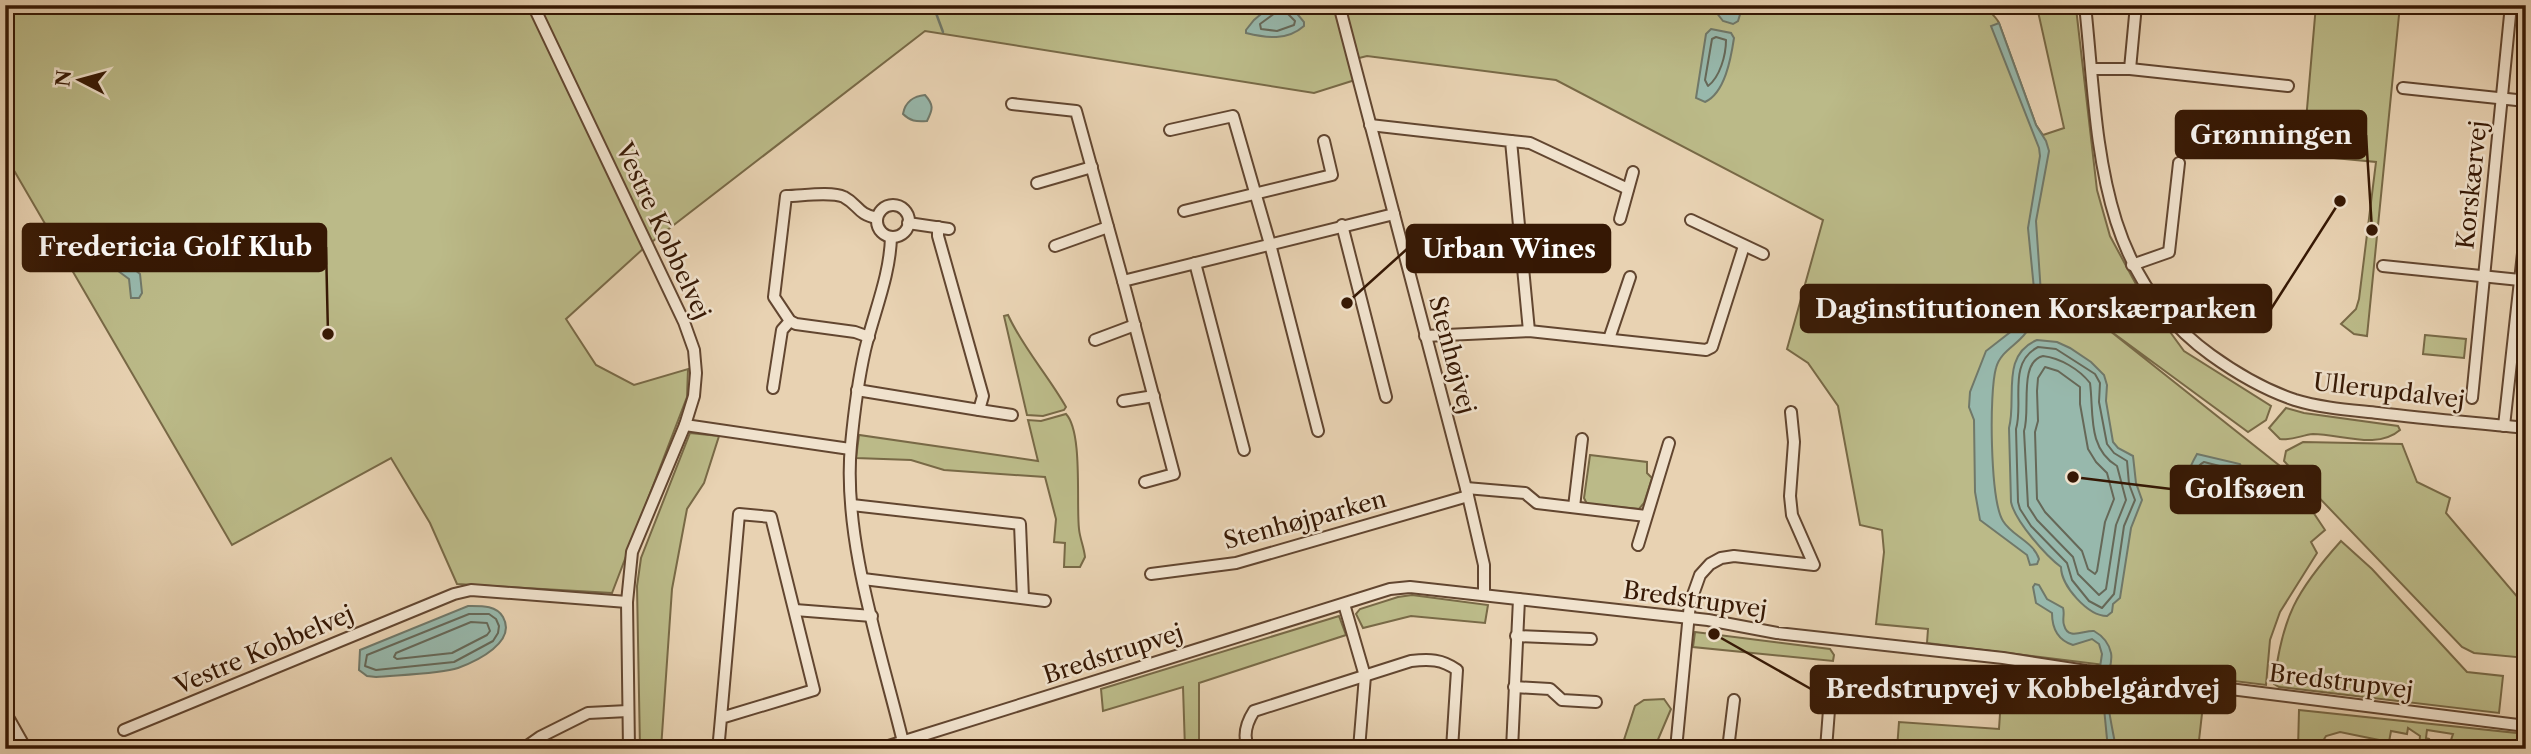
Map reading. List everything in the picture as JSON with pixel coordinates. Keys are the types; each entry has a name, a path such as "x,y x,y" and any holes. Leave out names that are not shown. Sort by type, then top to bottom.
{"street":[{"name":"Vestre Kobbelvej","path":"533,5 684,321 694,350 694,396 685,425 632,552 627,602 629,749"},
{"name":"Stenhøjvej","path":"1339,5 1467,492 1484,565 1484,594"},
{"name":"Ullerupdalvej","path":"2085,5 2105,186 2116,226 2132,265 2157,304 2189,340 2252,381 2295,400 2346,410 2526,428"},
{"path":"2130,69 2137,5"},
{"name":"Korskærvej","path":"2472,398 2511,5"},
{"path":"2092,69 2130,69 2288,86"},
{"name":"Korskærvej","path":"2403,88 2526,101"},
{"path":"1012,104 1076,111 1174,474 1145,482"},
{"path":"1170,130 1233,116 1270,244 1318,431"},
{"path":"1370,125 1530,143 1628,189"},
{"path":"1184,211 1332,175 1324,141"},
{"path":"1511,141 1529,331"},
{"path":"2132,265 2169,252 2179,163"},
{"path":"1037,183 1091,167"},
{"path":"1620,219 1633,172"},
{"path":"869,337 790,321 774,297 786,196 838,195 848,199 865,215 877,218"},
{"path":"895,205 904,210 908,223 902,234 891,237 879,229 877,218 883,208 895,205"},
{"path":"1123,281 1394,214"},
{"path":"1691,220 1763,254"},
{"path":"908,223 944,228 938,236 983,396 979,410"},
{"path":"1342,226 1386,397"},
{"path":"2504,426 2526,226"},
{"path":"1055,246 1108,227"},
{"path":"891,237 888,271 857,390 850,449 854,535 903,742"},
{"path":"1425,336 1529,331 1706,350 1712,347 1744,246"},
{"path":"1195,263 1244,450"},
{"name":"Korskærvej","path":"2383,266 2520,279"},
{"path":"1609,339 1630,277"},
{"path":"773,388 782,330 790,321"},
{"path":"1095,340 1135,325"},
{"path":"857,390 1012,415"},
{"path":"1124,401 1154,396"},
{"path":"1676,749 1690,603 1700,575 1710,564 1721,558 1734,556 1814,565 1792,515 1790,496 1794,442 1791,412"},
{"path":"685,425 850,449"},
{"path":"1574,507 1582,439"},
{"path":"1637,545 1669,443"},
{"path":"1467,492 1525,493 1537,503 1646,516"},
{"name":"Stenhøjparken","path":"1151,574 1236,564 1467,492"},
{"path":"852,505 1020,524 1023,598"},
{"path":"719,740 739,514 771,517 814,690 721,718"},
{"path":"863,579 1045,601"},
{"name":"Bredstrupvej","path":"879,749 1399,587 1422,587 1688,618 1777,633 2003,658 2099,673 2526,726"},
{"name":"Vestre Kobbelvej","path":"124,730 454,594 471,590 627,602"},
{"path":"1512,749 1519,599"},
{"path":"1344,604 1365,676 1359,749"},
{"path":"795,610 872,616"},
{"path":"1516,636 1591,639"},
{"path":"1249,749 1246,735 1248,719 1254,710 1410,661 1422,660 1445,661 1457,670 1452,749"},
{"path":"1514,687 1550,689 1562,700 1596,702"},
{"path":"1728,749 1734,700"},
{"path":"1826,749 1829,710 1834,700"},
{"path":"523,749 540,737 588,713 628,711"},
{"path":"5,712 26,749"},
{"path":"2341,749 2348,746 2365,749"}],"shaded area":[{"path":"9,5 1986,5 1999,23 2036,125 2043,135 2064,128 2037,7 2070,5 2076,8 2097,190 2110,236 2138,288 2184,351 2271,406 2266,420 2248,432 2105,327 2285,470 2325,530 2311,542 2317,553 2280,612 2270,640 2266,685 1927,643 1928,629 1876,624 1884,552 1882,530 1860,525 1838,406 1808,363 1787,349 1823,220 1556,80 1367,56 1351,60 1355,80 1314,93 925,31 644,248 566,319 596,365 634,385 688,369 687,397 612,593 457,584 430,523 391,458 232,545 5,155 5,11"},
{"path":"2316,5 2400,5 2367,336 2354,334 2341,324 2356,309 2359,299 2376,162 2303,155"},
{"path":"1008,315 1066,407 1064,410 1043,416 1027,415 1004,316"},
{"path":"2425,335 2466,339 2464,358 2423,354"},
{"path":"2286,408 2398,426 2400,430 2391,436 2370,440 2313,434 2280,439 2269,428"},
{"path":"1066,414 1075,436 1077,451 1079,529 1085,557 1080,567 1064,567 1065,543 1054,542 1056,519 1045,477 944,470 911,460 856,458 859,435 1038,461 1028,420 1041,421"},
{"path":"690,433 719,436 704,483 687,509 672,589 661,749 640,749 637,586 641,558"},
{"path":"2303,442 2402,444 2417,482 2450,498 2446,513 2526,607 2526,658 2474,653 2462,647 2284,461 2286,451"},
{"path":"1590,455 1647,462 1647,473 1652,478 1644,503 1639,509 1587,504 1584,498"},
{"path":"2341,541 2372,569 2467,672 2503,676 2499,713 2279,687 2274,684 2282,640 2294,606 2313,575"},
{"path":"1412,595 1488,605 1485,623 1411,616 1363,628 1356,614 1360,609"},
{"path":"1339,616 1346,635 1199,683 1199,749 1185,749 1183,687 1103,711 1101,689"},
{"path":"1695,632 1830,649 1834,655 1833,661 1693,647"},
{"path":"2003,669 2204,696 2198,749 1897,749 1899,722 1999,729"},
{"path":"1664,699 1671,709 1654,749 1621,749 1635,706 1644,700"},
{"path":"2299,710 2526,734 2526,741 2488,749 2448,749 2453,734 2427,730 2427,748 2419,747 2420,736 2408,728 2407,734 2391,731 2389,742 2340,732 2326,736 2318,749 2298,749"}],"water":[{"path":"1272,5 1290,5 1304,22 1304,26 1291,34 1276,37 1246,33 1254,20"},
{"path":"1717,5 1743,5 1738,21 1733,24 1723,21 1716,12"},
{"path":"1999,23 2036,125 2049,151 2036,221 2042,308 2035,308 2034,302 2029,328 1999,361 1992,399 1995,492 2003,521 2028,543 2039,559 2037,564 2030,565 2027,555 1980,520 1975,492 1974,420 1969,407 1970,392 1986,351 2018,326 2034,289 2028,228 2039,148 1991,26"},
{"path":"1711,29 1731,33 1734,38 1729,65 1722,83 1718,91 1705,102 1696,98 1706,34"},
{"path":"925,95 932,107 927,121 914,120 903,114 911,100"},
{"path":"117,260 124,261 140,274 142,293 139,298 131,298 129,279 114,268"},
{"path":"2037,340 2057,342 2070,348 2104,375 2113,442 2133,456 2136,483 2142,500 2131,528 2120,598 2113,604 2112,612 2107,616 2092,611 2077,599 2062,575 2061,567 2032,538 2018,519 2011,502 2009,428 2012,379 2018,356"},
{"path":"2197,454 2240,464 2246,477 2246,489 2241,494 2194,496 2188,480 2189,469"},
{"path":"2035,584 2039,585 2047,599 2063,608 2064,625 2069,633 2094,631 2109,646 2111,660 2107,697 2116,749 2108,749 2100,667 2102,654 2099,644 2092,639 2073,645 2059,637 2054,628 2052,613 2036,603 2033,587"},
{"path":"468,606 492,608 500,613 506,626 505,635 500,642 475,661 458,668 430,673 376,677 367,676 359,670 360,650"}],"waterway":[{"path":"933,5 943,32"},
{"path":"1986,5 1988,11"}],"place":[{"name":"Daginstitutionen Korskærparken","path":"2340,201"},
{"name":"Grønningen","path":"2372,230"},
{"name":"Urban Wines","path":"1347,303"},
{"name":"Fredericia Golf Klub","path":"328,334"},
{"name":"Golfsøen","path":"2073,477"},
{"name":"Bredstrupvej v Kobbelgårdvej","path":"1714,634"}]}
